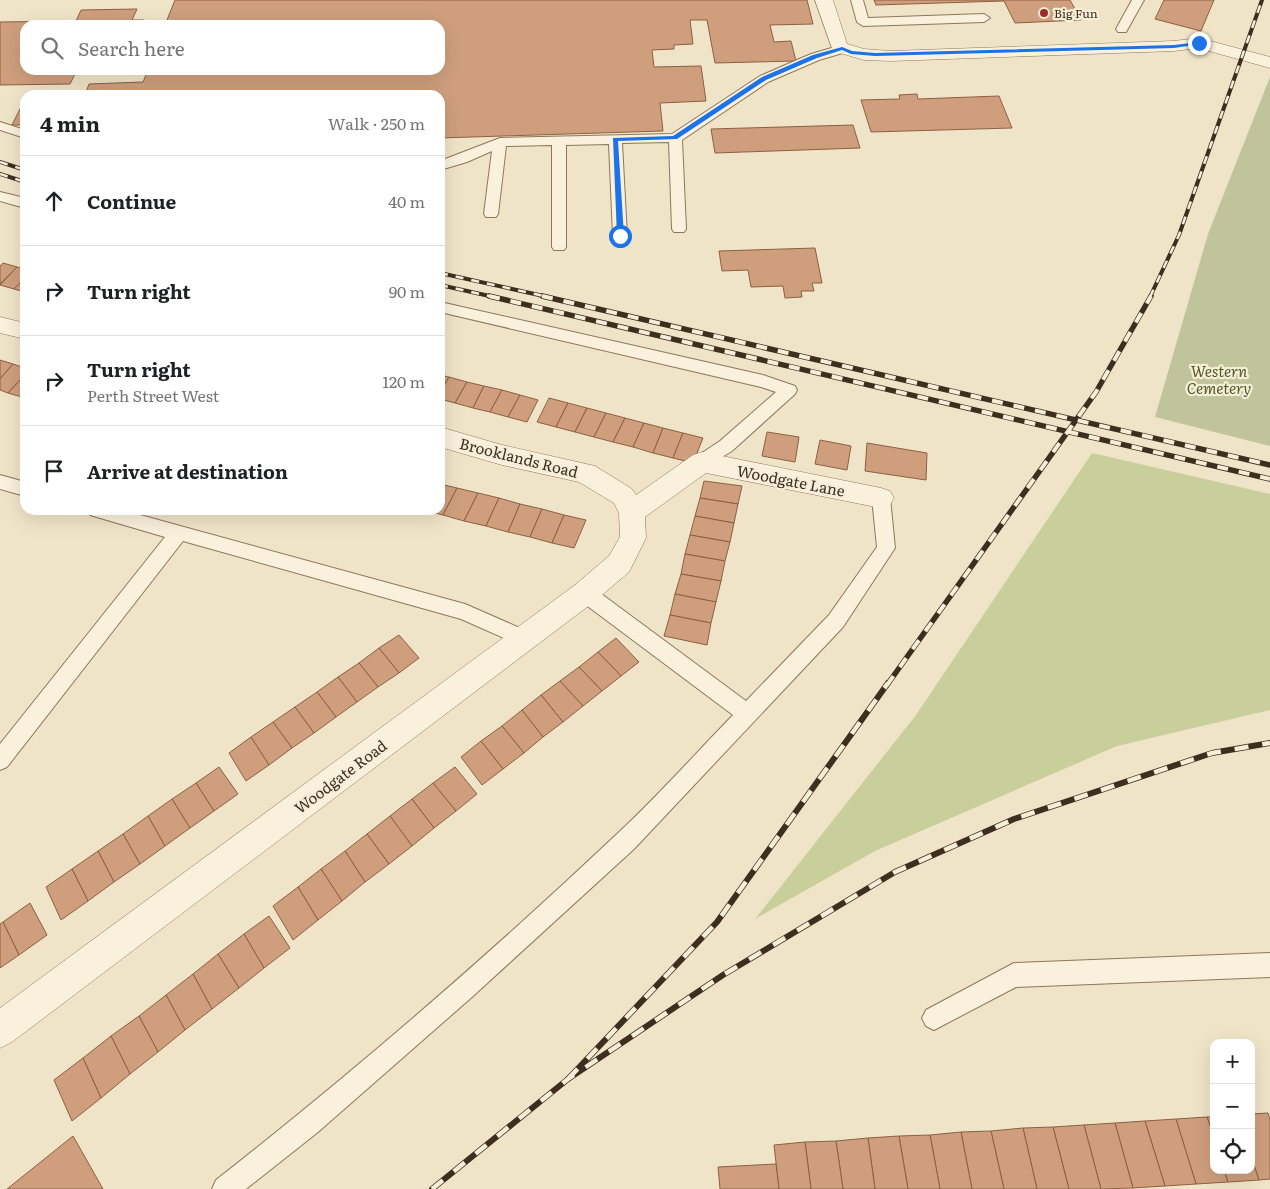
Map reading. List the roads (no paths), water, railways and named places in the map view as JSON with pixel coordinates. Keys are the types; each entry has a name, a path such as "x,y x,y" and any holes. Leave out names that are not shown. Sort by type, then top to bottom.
{"street":[{"path":"824,0 840,47 846,51 875,55 1174,46 1199,43 1270,63"},
{"path":"0,325 20,330"},
{"name":"Brooklands Road","path":"445,438 502,455 586,473 628,504"},
{"name":"Woodgate Lane","path":"628,504 702,462 881,498"},
{"name":"Woodgate Road","path":"0,1030 522,638 585,593 619,564 632,538 628,504"}],"lane":[{"path":"857,0 863,22 984,18"},
{"path":"1122,29 1138,0"},
{"path":"445,165 462,160 500,142 675,138 764,79 815,57 846,51"},
{"path":"0,126 20,132"},
{"path":"675,138 679,230"},
{"path":"615,139 620,236"},
{"path":"559,141 559,247"},
{"path":"491,214 500,142"},
{"path":"0,196 20,202"},
{"path":"445,308 763,381 789,390"},
{"name":"Woodgate Lane","path":"702,462 726,446 789,390"},
{"path":"0,482 20,488"},
{"path":"225,1189 309,1123 464,989 626,842 836,621 886,548 881,498"},
{"path":"113,515 465,612 522,638"},
{"path":"0,760 178,534"},
{"path":"585,593 747,713"},
{"path":"934,1018 1014,975 1270,965"}],"railway":[{"path":"1150,297 1179,235 1262,0"},
{"path":"0,162 20,168"},
{"path":"0,174 20,180"},
{"path":"445,274 548,297"},
{"path":"445,286 494,297"},
{"path":"489,296 1068,432"},
{"path":"542,296 1076,420"},
{"path":"1076,420 1096,392 1151,296"},
{"path":"1068,432 1076,420"},
{"path":"1076,420 1270,465"},
{"path":"887,685 1068,432"},
{"path":"1068,432 1270,479"},
{"path":"568,1079 717,922 888,683"},
{"path":"568,1079 723,975 895,872 1014,819 1212,753 1270,743"},
{"path":"432,1189 568,1079"}],"place":[{"name":"Big Fun","path":"1044,13"}],"park label":[{"name":"Western Cemetery","path":"1219,378"}]}
